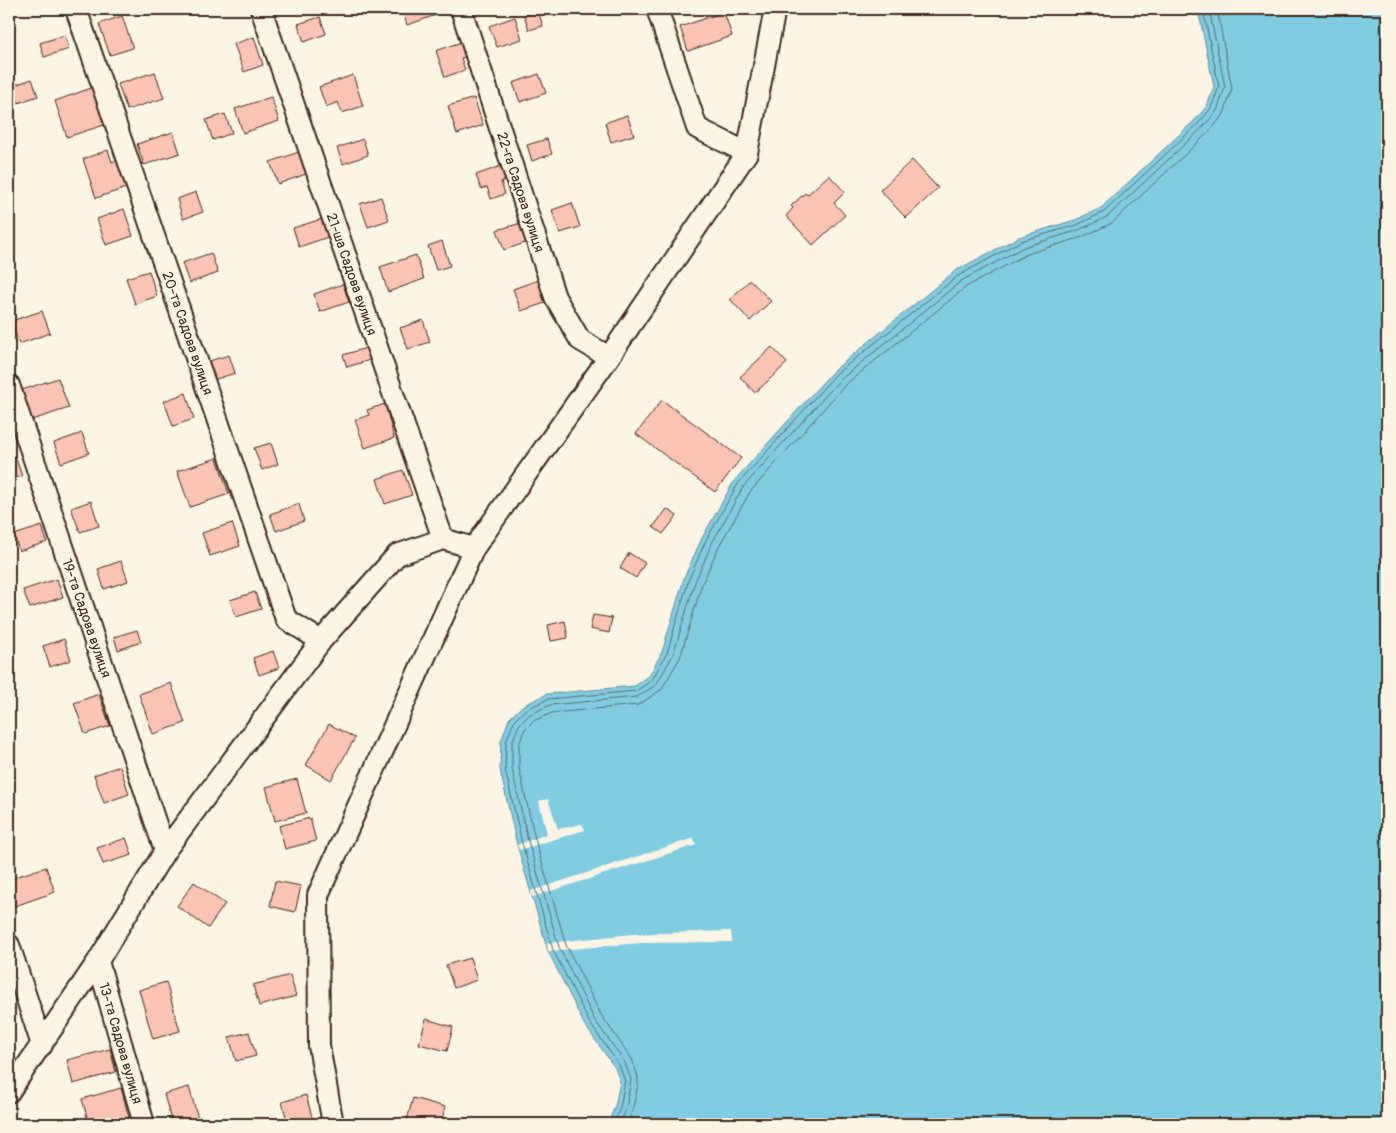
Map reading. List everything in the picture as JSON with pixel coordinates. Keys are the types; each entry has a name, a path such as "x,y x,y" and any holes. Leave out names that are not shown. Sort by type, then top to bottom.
{"street":[{"name":"20-та Садова вулиця","path":"76,9 286,619 321,641"},
{"name":"21-ша Садова вулиця","path":"261,9 443,539"},
{"name":"22-га Садова вулиця","path":"461,9 555,297 580,340 609,357"},
{"path":"657,9 696,128 747,153"},
{"path":"333,1124 319,1046 318,895 474,548 609,357 747,153 775,9"},
{"name":"19-та Садова вулиця","path":"9,386 165,851"},
{"path":"9,1092 98,961 165,851 321,641 397,555 443,539 474,548"},
{"path":"9,945 42,1045"},
{"name":"13-та Садова вулиця","path":"98,961 144,1124"}],"water":[{"path":"1198,9 1387,9 1387,1124 608,1124 615,1106 620,1082 615,1068 584,1024 548,951 517,845 500,770 501,741 509,719 522,706 547,694 635,686 649,676 662,652 684,578 702,538 734,481 832,372 955,271 1019,237 1075,220 1101,208 1195,120 1207,106 1214,87"}],"pier":[{"path":"548,799 558,829 582,824 585,830 519,850 517,845 547,834 539,801"},
{"path":"694,838 696,845 532,897 531,891"},
{"path":"731,931 732,942 640,943 548,951 547,943 633,934"}],"building":[{"path":"402,9 437,9 439,14 407,25"},
{"path":"1072,9 1085,9 1078,15"},
{"path":"538,11 543,26 529,30 524,15"},
{"path":"724,12 732,36 688,51 680,27"},
{"path":"122,16 133,48 110,55 99,24"},
{"path":"320,17 326,34 304,42 298,24"},
{"path":"515,17 522,39 497,47 489,26"},
{"path":"65,35 69,49 44,57 40,43"},
{"path":"254,37 263,65 244,72 234,44"},
{"path":"461,42 466,57 461,58 465,70 445,77 436,51"},
{"path":"155,72 164,98 127,110 118,84"},
{"path":"539,74 546,93 520,102 513,83"},
{"path":"353,75 363,106 342,113 338,102 326,107 319,87"},
{"path":"32,79 38,96 18,103 12,86"},
{"path":"94,87 107,124 67,137 55,101"},
{"path":"271,97 279,121 243,133 235,109"},
{"path":"474,98 483,125 457,134 448,106"},
{"path":"225,114 232,133 213,140 206,120"},
{"path":"627,115 634,135 611,142 605,123"},
{"path":"173,132 180,153 144,165 137,144"},
{"path":"363,139 368,155 343,164 337,148"},
{"path":"547,139 552,154 532,161 527,145"},
{"path":"108,150 112,162 119,159 129,187 96,198 83,159"},
{"path":"299,152 306,174 278,184 270,162"},
{"path":"912,160 938,188 906,218 880,190"},
{"path":"501,166 505,180 501,182 505,194 491,199 487,187 481,189 476,175"},
{"path":"829,175 845,192 834,203 845,215 813,245 786,216 793,208 791,206 805,193 807,195"},
{"path":"196,192 203,212 183,219 177,199"},
{"path":"381,197 389,220 368,227 360,204"},
{"path":"572,203 580,227 560,233 552,210"},
{"path":"124,209 133,236 106,245 97,219"},
{"path":"322,219 328,237 299,247 293,228"},
{"path":"521,223 528,242 504,250 497,230"},
{"path":"442,241 450,266 436,270 428,246"},
{"path":"211,253 218,273 189,283 182,263"},
{"path":"416,255 424,279 388,292 380,267"},
{"path":"149,271 157,296 135,304 126,278"},
{"path":"538,280 545,303 521,311 513,289"},
{"path":"750,280 771,301 750,321 730,299"},
{"path":"343,284 349,302 320,312 314,294"},
{"path":"42,311 50,333 19,344 11,321"},
{"path":"423,320 430,342 408,349 400,328"},
{"path":"772,347 787,363 755,393 740,377"},
{"path":"366,348 370,360 347,367 343,355"},
{"path":"229,355 235,373 213,380 206,362"},
{"path":"58,378 69,408 32,420 22,390"},
{"path":"186,393 194,419 173,426 164,401"},
{"path":"662,400 741,458 715,492 636,434"},
{"path":"385,404 394,438 365,448 355,420 369,415 367,410"},
{"path":"82,433 89,453 61,463 54,443"},
{"path":"271,443 278,464 262,470 254,448"},
{"path":"15,456 22,476 9,480 9,458"},
{"path":"217,458 229,494 190,507 177,471"},
{"path":"403,470 412,495 385,504 377,479"},
{"path":"91,501 99,526 80,532 71,508"},
{"path":"299,504 304,521 276,531 270,514"},
{"path":"667,509 677,516 663,534 653,527"},
{"path":"232,523 240,546 210,556 202,533"},
{"path":"42,526 47,542 19,551 14,535"},
{"path":"629,553 645,563 636,578 620,568"},
{"path":"121,561 128,581 104,589 98,569"},
{"path":"57,579 63,597 30,608 23,590"},
{"path":"255,592 261,609 236,617 230,600"},
{"path":"593,615 612,618 609,633 590,629"},
{"path":"565,621 568,638 551,641 548,625"},
{"path":"137,630 141,642 118,650 114,637"},
{"path":"64,639 71,660 50,667 43,646"},
{"path":"273,651 279,668 259,675 253,658"},
{"path":"171,683 185,723 153,734 139,694"},
{"path":"99,694 110,726 85,734 74,703"},
{"path":"329,724 355,738 331,780 306,765"},
{"path":"120,766 129,794 104,803 94,775"},
{"path":"297,779 306,813 275,821 266,787"},
{"path":"11,808 16,822 9,825 9,809"},
{"path":"310,818 316,841 285,849 279,826"},
{"path":"126,838 132,855 103,864 97,848"},
{"path":"46,867 55,892 15,906 9,887 9,879"},
{"path":"275,881 301,886 295,912 270,906"},
{"path":"194,882 225,904 208,928 177,906"},
{"path":"470,958 477,980 454,988 446,965"},
{"path":"290,975 296,996 259,1006 253,985"},
{"path":"166,982 180,1031 153,1039 139,990"},
{"path":"426,1019 453,1027 447,1051 419,1044"},
{"path":"249,1032 256,1056 236,1061 229,1037"},
{"path":"110,1049 116,1072 73,1084 67,1060"},
{"path":"189,1087 198,1118 172,1124 164,1094"},
{"path":"121,1088 129,1118 108,1124 89,1124 82,1099"},
{"path":"306,1095 314,1124 288,1124 282,1102"},
{"path":"413,1098 445,1107 441,1124 406,1124"}]}
